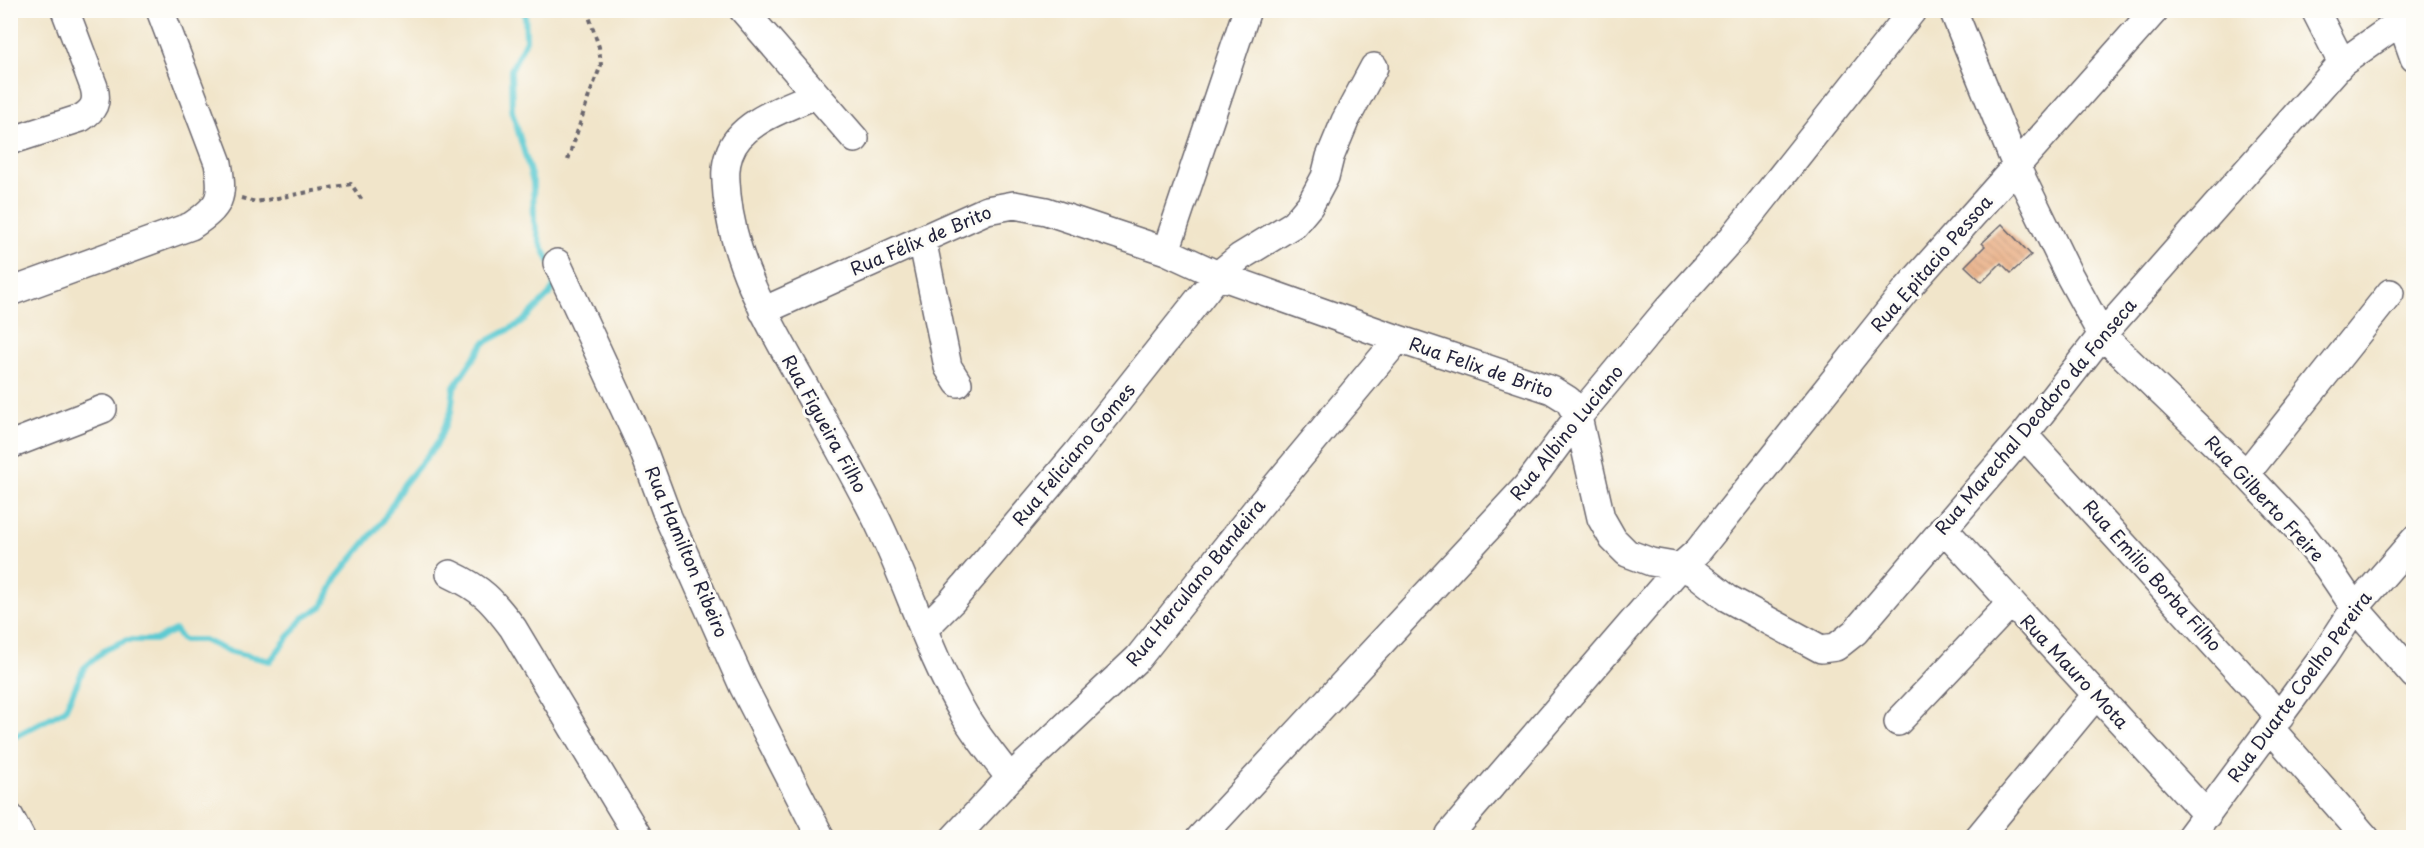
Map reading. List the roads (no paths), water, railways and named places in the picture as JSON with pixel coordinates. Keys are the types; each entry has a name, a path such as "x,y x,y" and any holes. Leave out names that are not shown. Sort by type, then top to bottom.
{"street":[{"path":"10,141 81,118 91,111 96,96 94,87 65,10"},
{"path":"10,292 191,226 212,212 220,197 221,183 218,163 159,10"},
{"path":"743,10 855,139"},
{"path":"1166,251 1247,10"},
{"name":"Rua Albino Luciano","path":"1200,837 1526,487 1578,417 1667,310 1733,237 1913,10"},
{"name":"Rua Gilberto Freire","path":"1953,10 2017,168 2068,273 2102,335 2246,474 2297,528 2355,608 2414,675"},
{"path":"2315,10 2342,63"},
{"name":"Rua Epitacio Pessoa","path":"1687,570 1717,526 1906,290 2017,168 2144,15"},
{"path":"2407,17 2414,58"},
{"name":"Rua Marechal Deodoro da Fonseca","path":"1687,570 1728,598 1795,637 1821,649 1830,649 1842,643 1855,632 2024,435 2102,335 2342,63 2407,17"},
{"name":"Rua Feliciano Gomes","path":"923,630 952,601 1077,453 1218,275 1240,257 1294,224 1310,205 1325,177 1330,157 1345,121 1374,67"},
{"name":"Rua Figueira Filho","path":"815,95 771,115 749,128 734,142 725,174 729,220 740,258 777,340 875,516 923,630 965,716 1010,778"},
{"name":"Rua Félix de Brito","path":"764,311 987,210 1014,205 1046,211 1166,251 1218,275"},
{"path":"922,239 948,367 958,383"},
{"name":"Rua Hamilton Ribeiro","path":"557,262 642,447 669,517 743,686 821,837"},
{"name":"Rua Felix de Brito","path":"1218,275 1398,339 1552,390 1568,400 1578,417 1601,518 1612,539 1627,553 1651,562 1687,570"},
{"path":"2246,474 2390,293"},
{"name":"Rua Herculano Bandeira","path":"954,837 1010,778 1138,658 1255,511 1398,339"},
{"path":"10,445 103,409"},
{"name":"Rua Emilio Borba Filho","path":"2024,435 2275,723 2366,837"},
{"name":"Rua Mauro Mota","path":"1943,528 2010,604 2207,815"},
{"name":"Rua Duarte Coelho Pereira","path":"2189,837 2323,657 2355,608 2414,540"},
{"path":"1450,834 1687,570"},
{"path":"450,574 475,586 494,603 513,628 639,837"},
{"path":"1898,722 2010,604"},
{"path":"1978,837 2096,695"},
{"path":"10,817 21,837"}],"waterway":[{"path":"525,10 526,40 511,70 512,111 533,182 534,221 549,261"},
{"path":"10,739 65,710 84,668 106,649 127,640 155,640 175,630 182,640 204,640 225,650 270,661 303,618 323,606 337,577 382,522 404,484 437,444 451,412 454,387 484,343 521,323 549,295 554,282"}]}
